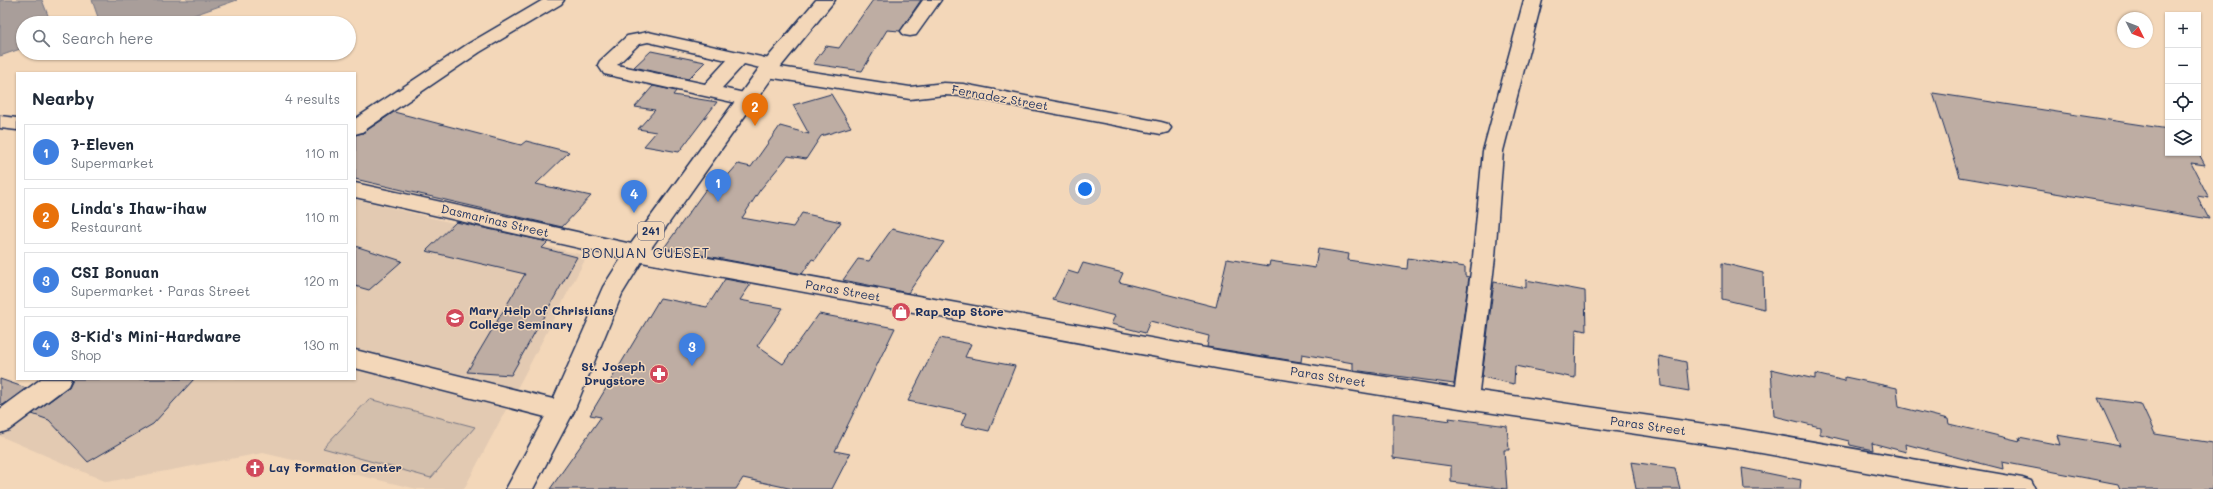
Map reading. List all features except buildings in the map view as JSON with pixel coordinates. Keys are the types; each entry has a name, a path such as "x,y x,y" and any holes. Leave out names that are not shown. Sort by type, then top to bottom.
{"street":[{"path":"356,127 474,48 555,0"},
{"name":"241","path":"519,489 560,411 611,293 636,253 746,99 812,14 826,0"},
{"path":"910,32 932,0"},
{"path":"1466,399 1484,257 1493,151 1533,0"},
{"name":"Fernadez Street","path":"709,91 608,68 607,64 633,40 648,37 740,57 770,68 910,92 944,89 963,90 1161,128"},
{"path":"709,91 740,57"},
{"path":"709,91 746,99"},
{"path":"0,122 16,124"},
{"name":"Dasmarinas Street","path":"356,190 636,253"},
{"name":"Paras Street","path":"636,253 1222,360 1466,399 1739,439 2022,489"},
{"path":"356,359 560,411"},
{"path":"0,423 58,380"}],"shaded area":[{"path":"0,0 42,0 48,16 16,16 16,50 0,56"},
{"path":"92,0 237,0 191,16 98,16"},
{"name":"Mary Help of Christians College Seminary","path":"356,199 587,256 464,489 417,489 263,453 107,482 0,436 0,433 69,380 356,380"},
{"path":"369,399 475,427 431,478 323,448"}],"place":[{"name":"Linda's Ihaw-ihaw","path":"755,126"},
{"name":"7-Eleven","path":"718,202"},
{"name":"3-Kid's Mini-Hardware","path":"634,213"},
{"name":"Rap Rap Store","path":"901,312"},
{"name":"Mary Help of Christians College Seminary","path":"455,318"},
{"name":"CSI Bonuan","path":"692,366"},
{"name":"St. Joseph Drugstore","path":"659,374"},
{"name":"Lay Formation Center","path":"255,468"}],"district":[{"name":"BONUAN GUESET","path":"646,253"}]}
